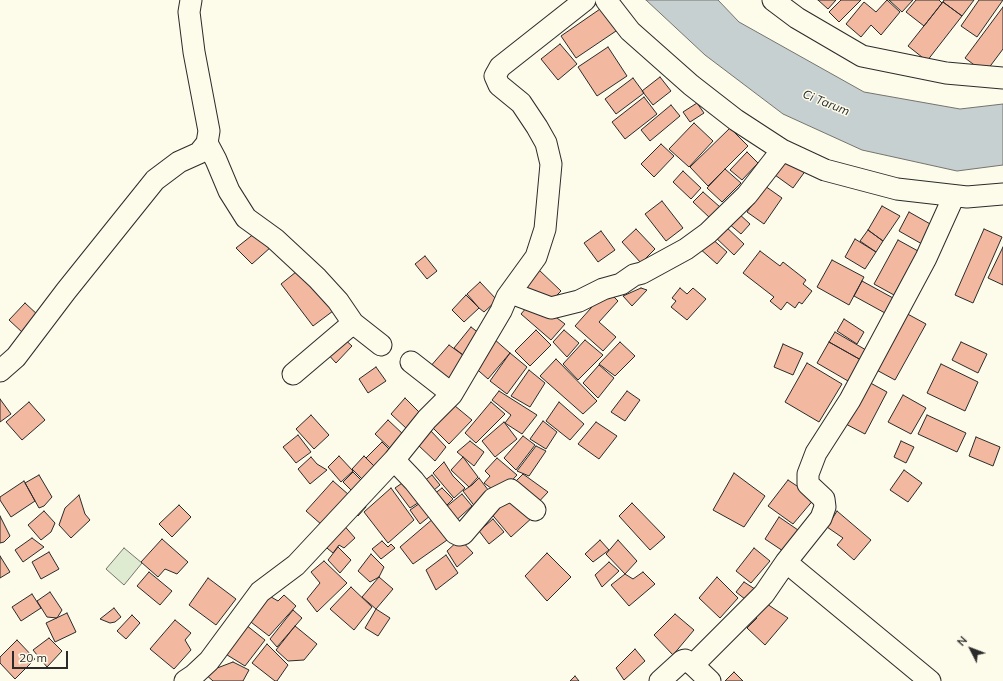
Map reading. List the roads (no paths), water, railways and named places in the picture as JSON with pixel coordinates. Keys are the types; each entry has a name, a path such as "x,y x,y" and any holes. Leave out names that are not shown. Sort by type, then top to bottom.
{"street":[{"path":"0,371 16,357 66,291 151,185 179,162 199,153 207,143 209,132 194,52 189,12 191,0"},
{"path":"185,681 209,661 260,592 296,565 394,460 427,419 452,394 501,311 507,297 536,257 545,229 551,164 546,143 521,103 499,85 495,76 500,68 585,0"},
{"path":"606,0 630,31 691,85 736,120 782,150 825,170 897,189 967,197 1003,194"},
{"path":"773,0 797,18 862,56 946,73 1003,78"},
{"path":"207,143 229,190 246,218 275,239 317,278 338,301 353,323 381,345"},
{"path":"511,293 551,308 580,301 603,289 621,284 634,275 655,266 686,249 708,233 748,195 782,150"},
{"path":"693,665 764,594 786,562 821,518 825,508 824,499 808,484 808,474 816,453 850,400 926,258 954,196"},
{"path":"293,374 353,323"},
{"path":"411,362 452,394"},
{"path":"394,460 414,481 455,533 459,535 463,534 493,499 511,490 536,510"},
{"path":"786,562 930,681"},
{"path":"660,681 682,661 688,661 710,681"}],"water":[{"name":"Ci Tarum","path":"646,0 718,0 739,22 864,92 960,109 1003,104 1003,165 957,171 862,150 783,114 705,55"}]}
